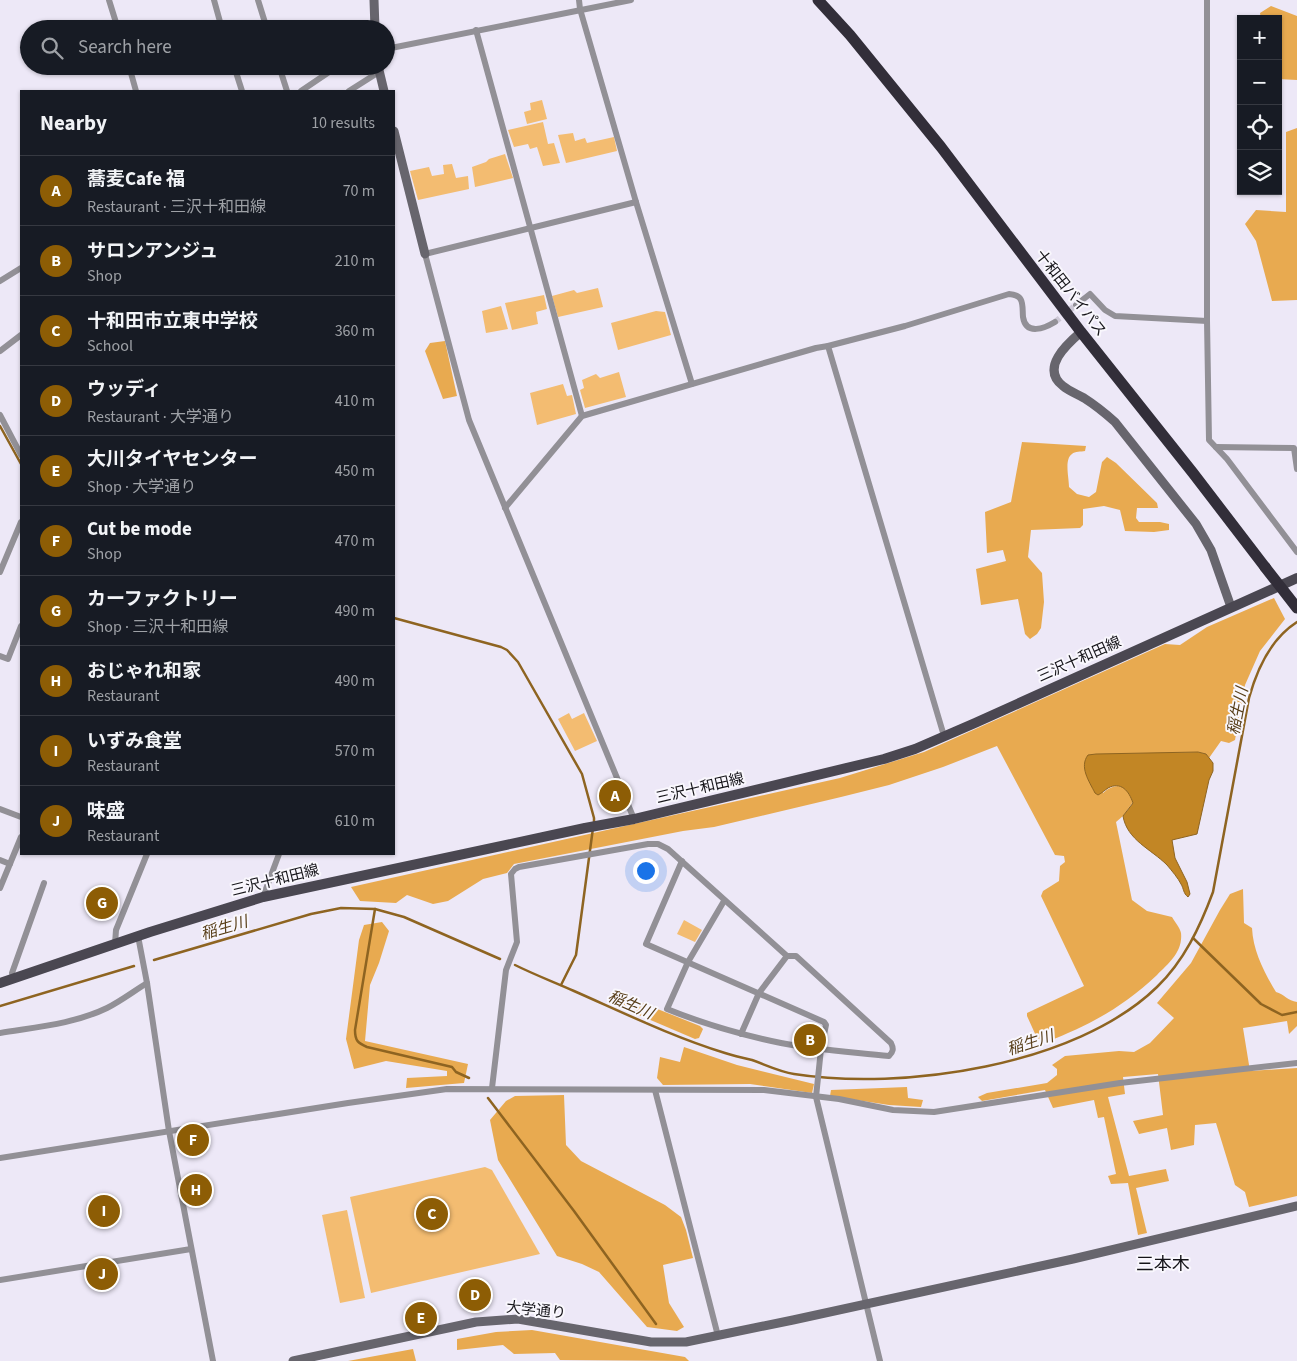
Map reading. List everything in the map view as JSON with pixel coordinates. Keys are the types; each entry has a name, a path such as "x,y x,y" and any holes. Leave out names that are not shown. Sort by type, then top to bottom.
{"highway":[{"name":"十和田バイパス","path":"818,0 873,63 940,147 1081,332 1157,426 1297,608"}],"main road":[{"name":"三沢十和田線","path":"0,983 138,936 263,897 634,819 854,767 915,748 1297,578"}],"street":[{"path":"109,0 115,20"},
{"path":"214,0 220,20"},
{"path":"258,0 264,20"},
{"path":"374,0 375,20"},
{"path":"579,0 580,10 636,202 692,384"},
{"path":"395,47 630,0"},
{"path":"1207,0 1209,440 1297,552"},
{"path":"476,30 582,416"},
{"path":"132,75 136,90"},
{"path":"237,75 242,90"},
{"path":"282,75 286,90"},
{"path":"302,90 325,75"},
{"path":"350,90 370,75"},
{"path":"380,75 384,90"},
{"path":"395,135 469,420 634,819"},
{"path":"425,254 636,202"},
{"path":"0,281 20,269"},
{"path":"505,508 582,416 816,348 905,326 1009,294 1016,295 1021,299 1023,319 1032,329 1045,328 1054,322"},
{"path":"1076,305 1090,294 1105,310 1115,316 1207,321"},
{"path":"1081,332 1063,349 1056,359 1054,367 1058,380 1115,422 1196,524 1211,550 1231,607"},
{"path":"0,351 20,336"},
{"path":"828,346 944,736"},
{"path":"0,415 20,453"},
{"path":"1216,447 1294,448 1297,469"},
{"path":"0,572 20,524"},
{"path":"0,656 8,659 20,629"},
{"path":"0,809 20,817"},
{"path":"0,888 20,839"},
{"path":"492,1088 506,970 516,942 512,874 515,869 648,844 658,844 668,849 724,901 788,956 796,956 891,1043 893,1048 889,1056 782,1043 696,1021 667,1009 688,962 724,901"},
{"path":"115,944 116,930 147,855"},
{"path":"263,897 279,855"},
{"path":"0,860 10,864"},
{"path":"682,861 646,944 824,1022 826,1025 821,1049 816,1097 880,1361"},
{"path":"14,979 12,973 44,883"},
{"path":"138,936 170,1131 213,1361"},
{"path":"741,1034 759,993 788,956"},
{"path":"0,1033 62,1022 92,1014 108,1008 147,983"},
{"path":"0,1158 429,1090 492,1088 764,1090 893,1110 934,1112 1120,1083 1297,1063"},
{"path":"656,1090 718,1336"},
{"name":"大学通り","path":"293,1361 476,1322 503,1319 532,1320 651,1342 676,1343 718,1336 1090,1255 1297,1206"},
{"path":"0,1280 191,1249"}],"shaded area":[{"path":"1271,6 1297,16 1297,80 1282,79 1282,15 1260,15 1260,13"},
{"path":"542,100 547,119 527,124 524,112 531,110 530,103"},
{"path":"543,122 548,144 554,143 560,163 543,166 537,147 530,149 528,144 514,147 508,130"},
{"path":"1297,128 1297,300 1272,301 1256,241 1245,224 1256,210 1286,212 1286,132"},
{"path":"573,133 575,141 585,138 587,143 614,137 617,151 566,163 558,135"},
{"path":"505,154 513,178 475,187 472,167"},
{"path":"452,164 456,178 468,176 469,189 418,200 410,171 429,167 432,176 444,174 443,165"},
{"path":"598,288 603,307 558,317 552,296 574,290 577,293"},
{"path":"544,295 547,309 536,312 538,324 512,330 505,303"},
{"path":"501,306 508,329 486,333 482,311"},
{"path":"656,311 665,312 671,335 618,350 611,323"},
{"path":"445,341 457,396 443,399 425,351 430,343"},
{"path":"619,372 626,397 585,408 580,390 584,388 582,380 596,374 600,378"},
{"path":"563,384 567,396 572,395 576,414 537,425 530,393"},
{"path":"1022,442 1086,446 1085,451 1075,452 1068,460 1069,487 1077,494 1089,497 1096,492 1102,462 1107,457 1116,463 1157,503 1158,508 1137,508 1136,518 1139,522 1169,524 1169,530 1154,532 1125,531 1120,510 1104,506 1083,509 1083,525 1080,528 1031,530 1028,557 1042,573 1044,602 1041,628 1030,639 1025,634 1018,599 981,605 976,569 1006,561 1003,550 987,553 985,512 1011,502"},
{"path":"1274,598 1285,619 1260,651 1245,685 1235,740 1229,743 1221,741 1209,758 1206,754 1198,752 1088,755 1103,793 1113,787 1121,787 1128,792 1133,802 1116,822 1132,900 1147,911 1172,917 1179,927 1181,940 1180,946 1170,961 1131,997 1092,1022 1047,1042 1037,1038 1027,1013 1084,986 1041,896 1043,891 1059,881 1060,866 1065,862 1064,856 1055,855 997,746 889,785 841,797 714,827 683,831 514,864 507,873 483,879 448,901 433,904 407,895 396,903 360,901 351,887 840,778 924,752 1165,644 1180,645 1207,627"},
{"path":"569,713 572,719 584,713 597,741 575,751 558,719"},
{"path":"1198,752 1206,754 1213,763 1213,771 1209,780 1197,834 1172,840 1175,858 1187,882 1190,894 1188,897 1178,879 1167,865 1140,844 1129,832 1123,816 1133,803 1127,791 1124,788 1113,786 1098,795 1088,779 1084,764 1088,755 1096,754"},
{"path":"1243,889 1244,923 1252,928 1254,945 1263,969 1276,992 1297,1002 1297,1026 1289,1034 1287,1021 1243,1028 1250,1071 1297,1068 1297,1196 1249,1207 1245,1192 1235,1185 1216,1123 1195,1125 1194,1145 1171,1150 1167,1128 1139,1134 1133,1121 1163,1115 1158,1074 1123,1077 1125,1094 1108,1097 1129,1176 1166,1169 1169,1181 1136,1188 1147,1233 1138,1235 1128,1183 1111,1184 1108,1176 1116,1174 1104,1117 1098,1118 1094,1100 1053,1108 1045,1090 982,1101 978,1097 987,1093 1047,1083 1057,1075 1057,1069 1052,1065 1065,1056 1119,1051 1134,1052 1150,1043 1174,1018 1157,1003 1191,963 1230,894"},
{"path":"684,920 702,930 695,942 677,934"},
{"path":"382,922 389,931 370,985 365,1041 468,1064 464,1083 406,1088 407,1078 447,1076 447,1071 386,1061 354,1069 346,1039 359,940 364,925"},
{"path":"615,992 700,1026 703,1029 699,1038 695,1039 613,1004 612,999"},
{"path":"684,1047 737,1065 814,1084 812,1093 750,1084 663,1085 657,1078 660,1057 680,1062"},
{"path":"907,1087 908,1098 923,1100 921,1107 889,1105 830,1096 831,1090"},
{"path":"564,1095 566,1145 581,1161 665,1205 681,1217 693,1258 663,1265 669,1303 684,1327 677,1331 647,1327 599,1272 557,1256 498,1160 490,1120 506,1101 515,1096"},
{"path":"485,1167 492,1170 540,1254 371,1293 350,1197"},
{"path":"347,1210 365,1298 340,1303 322,1215"},
{"path":"532,1330 685,1357 689,1361 560,1360 555,1353 514,1354 503,1345 457,1350 457,1339 496,1332"},
{"path":"413,1349 416,1361 348,1361"}],"waterway":[{"path":"0,426 20,462"},
{"path":"395,618 507,650 518,662 582,774 594,823"},
{"name":"稲生川","path":"515,965 686,1040 794,1074 837,1078 885,1079 935,1075 986,1066 1035,1054 1081,1036 1123,1014 1157,987 1183,955 1197,931 1213,892 1252,687 1272,646 1279,637 1297,622"},
{"path":"561,985 576,955 593,828"},
{"name":"稲生川","path":"154,960 311,914 341,908 375,909 404,917 500,959"},
{"path":"375,909 355,1030 356,1039 367,1047 452,1067 456,1072 469,1078"},
{"path":"1193,938 1261,1004 1282,1015 1297,1012"},
{"name":"稲生川","path":"0,1006 134,966"},
{"path":"488,1098 574,1211 656,1324"}],"tunnel":[{"path":"1055,322 1076,305"}],"place":[{"name":"蕎麦Cafe 福","path":"615,796"},
{"name":"カーファクトリー","path":"102,903"},
{"name":"サロンアンジュ","path":"810,1040"},
{"name":"Cut be mode","path":"193,1140"},
{"name":"おじゃれ和家","path":"196,1190"},
{"name":"いずみ食堂","path":"104,1211"},
{"name":"十和田市立東中学校","path":"432,1214"},
{"name":"味盛","path":"102,1274"},
{"name":"ウッディ","path":"475,1295"},
{"name":"大川タイヤセンター","path":"421,1318"}],"district":[{"name":"三本木","path":"1163,1264"}]}
